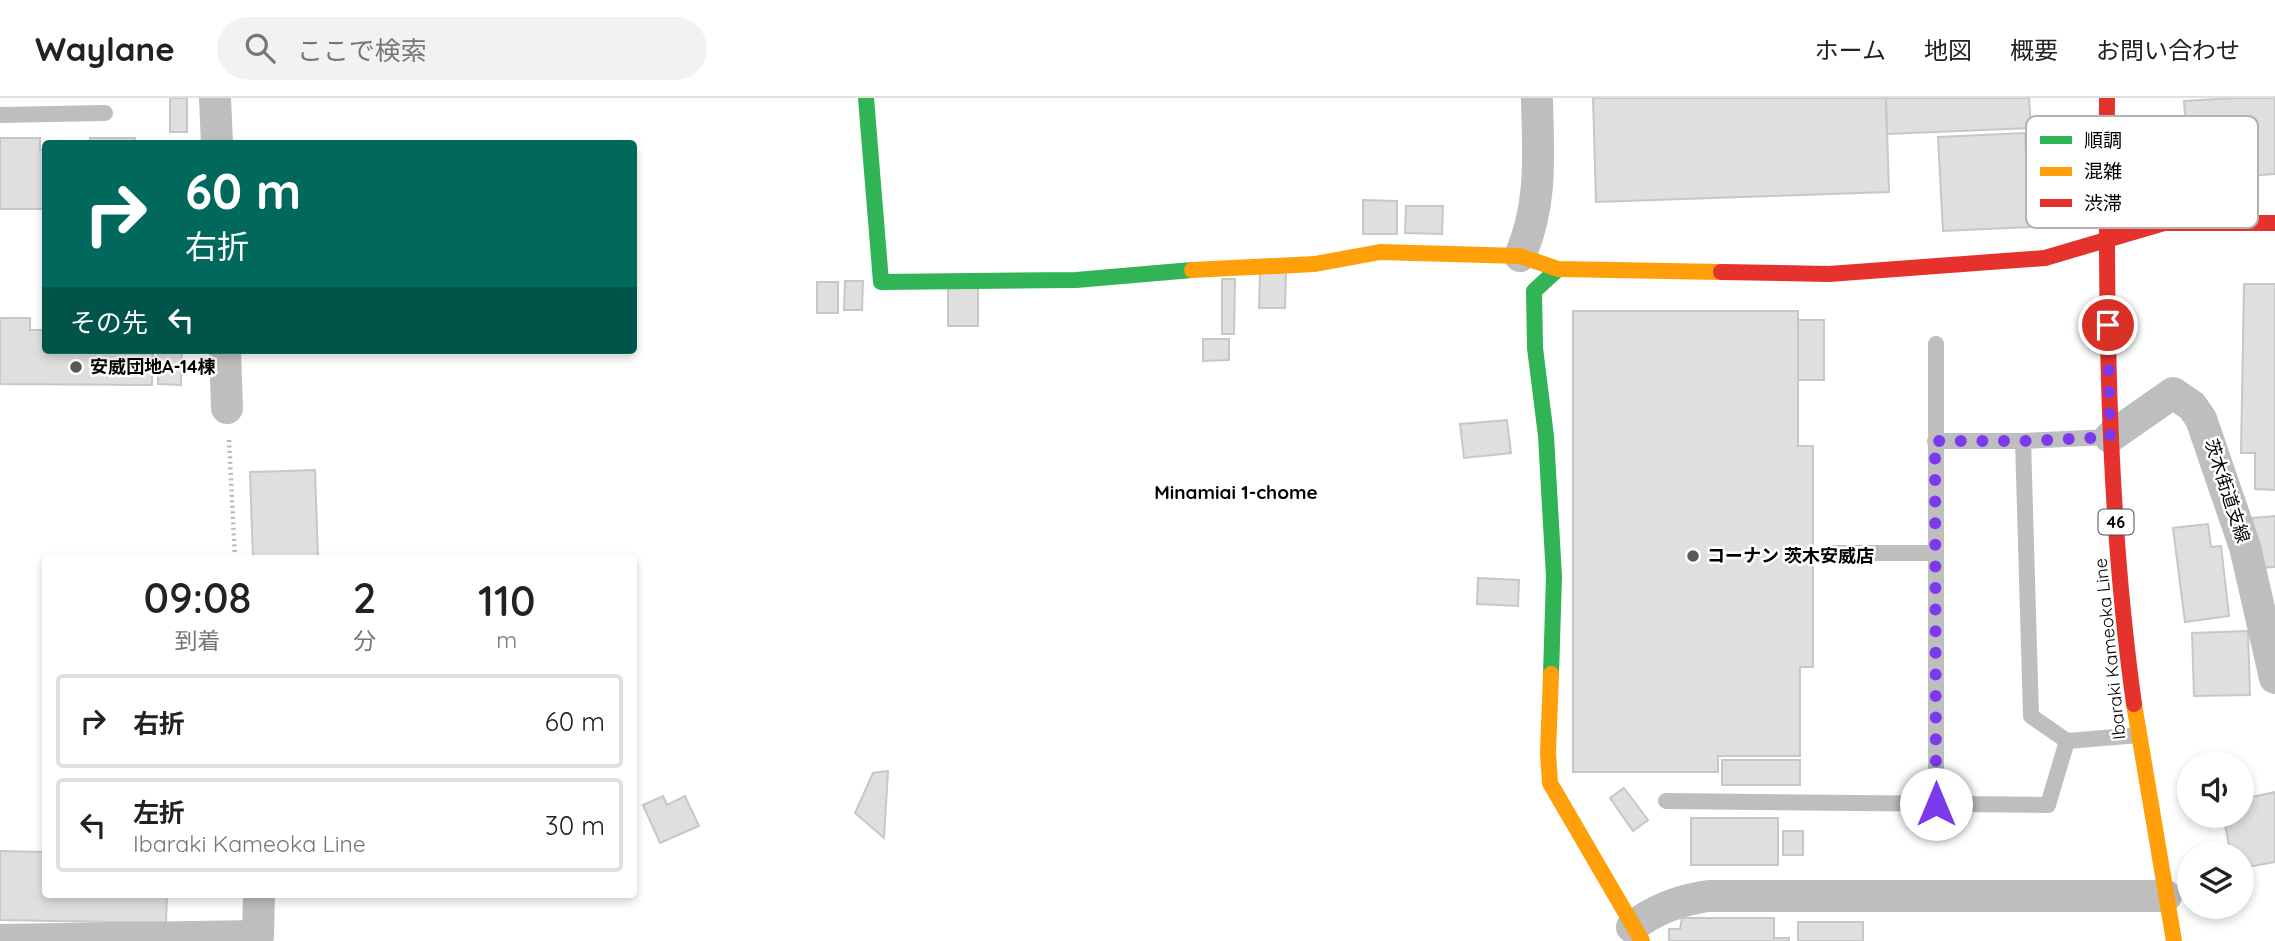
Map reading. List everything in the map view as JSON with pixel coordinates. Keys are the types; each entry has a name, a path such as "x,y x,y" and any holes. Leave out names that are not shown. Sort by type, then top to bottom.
{"street":[{"path":"215,98 217,140"},
{"path":"866,98 881,282 1076,280 1158,271 1315,264 1380,252 1520,256 1558,269 1829,274 2045,258 2148,228"},
{"path":"1520,256 1531,231 1539,178 1537,98"},
{"name":"Ibaraki Kameoka Line","path":"2107,98 2107,116"},
{"name":"Ibaraki Kameoka Line","path":"2106,228 2110,437 2124,623 2138,734 2174,941"},
{"path":"1558,269 1534,291 1535,348 1546,436 1554,576 1548,753 1550,783 1637,934"},
{"path":"225,354 227,408"},
{"name":"茨木街道支線","path":"2110,437 2173,393 2192,406 2201,418 2245,547 2275,678"},
{"path":"1637,934 1647,915 1669,905 1708,896 2166,896"},
{"path":"0,940 258,936 259,898"}],"lane":[{"path":"0,115 105,113"},
{"path":"1936,344 1936,804"},
{"path":"1935,441 2110,437"},
{"path":"2023,441 2031,716 2067,741 2138,734"},
{"path":"1834,553 1936,553"},
{"path":"1666,801 2048,806 2067,741"}],"path":[{"path":"227,408 235,555"}],"building":[{"path":"170,98 187,98 187,132 170,132"},
{"path":"1593,98 1886,98 1889,192 1596,202"},
{"path":"1886,98 2029,98 2030,116 2026,116 2026,128 1887,134"},
{"path":"2275,98 2275,174 2258,175 2258,116 2185,116 2184,101"},
{"path":"2025,133 2026,227 1943,231 1938,137"},
{"path":"0,138 40,138 42,209 0,209"},
{"path":"90,138 135,138 135,140"},
{"path":"1363,200 1397,201 1397,234 1363,234"},
{"path":"1406,206 1443,206 1442,234 1405,233"},
{"path":"1260,273 1286,273 1285,308 1259,308"},
{"path":"1222,279 1235,279 1234,334 1222,334"},
{"path":"845,281 863,281 862,310 844,310"},
{"path":"817,282 838,282 838,313 817,313"},
{"path":"2244,284 2275,284 2275,490 2255,489 2255,453 2241,453"},
{"path":"978,285 978,326 948,326 948,286"},
{"name":"コーナン 茨木安威店","path":"1573,311 1798,311 1798,446 1813,446 1813,667 1800,667 1800,756 1718,756 1718,772 1573,772"},
{"name":"安威団地A-14棟","path":"0,318 30,318 30,330 42,330 42,354 153,354 152,385 0,384"},
{"path":"1798,320 1824,320 1824,380 1798,380"},
{"path":"1203,339 1229,339 1229,360 1203,361"},
{"path":"158,354 182,354 181,385 158,384"},
{"path":"1507,420 1511,453 1464,458 1460,424"},
{"path":"315,470 318,555 253,555 250,472"},
{"path":"2275,516 2275,567 2257,568 2252,518"},
{"path":"2208,524 2211,547 2221,546 2229,616 2185,622 2173,528"},
{"path":"1478,578 1519,580 1518,606 1477,604"},
{"path":"2248,631 2250,695 2194,696 2192,633"},
{"path":"1722,760 1800,760 1800,785 1722,785"},
{"path":"888,771 884,838 855,813 873,773"},
{"path":"1624,788 1648,820 1633,831 1610,798"},
{"path":"2275,792 2275,862 2254,866 2254,842 2228,842 2226,828 2254,828 2254,796"},
{"path":"663,796 667,805 685,796 699,826 660,843 643,805"},
{"path":"1691,818 1778,818 1778,865 1691,865"},
{"path":"1783,831 1803,831 1803,855 1783,855"},
{"path":"0,851 42,852 42,898 167,898 166,923 0,920"},
{"path":"1682,918 1774,918 1774,938 1789,938 1789,941 1669,941 1669,929 1680,929"},
{"path":"1798,922 1863,922 1863,941 1798,941"}],"traffic: fast":[{"path":"866,98 881,282 1076,280 1192,270"},
{"path":"1551,674 1554,577 1546,436 1535,348 1534,291 1558,269"}],"traffic: slow":[{"path":"1192,270 1315,264 1380,252 1520,256 1558,269 1721,272"},
{"path":"1551,674 1548,753 1550,783 1642,941"},
{"path":"2134,704 2174,941"}],"traffic: jam":[{"path":"2107,98 2107,116"},
{"path":"2258,223 2275,223"},
{"path":"2107,228 2113,478 2134,704"},
{"path":"1721,272 1829,274 2045,258 2147,228"}],"place":[{"name":"安威団地A-14棟","path":"76,367"},
{"name":"コーナン 茨木安威店","path":"1693,556"}],"district":[{"name":"Minamiai 1-chome","path":"1236,492"}],"route":[{"path":"1936,804 1935,441 2110,437 2108,325"}]}
